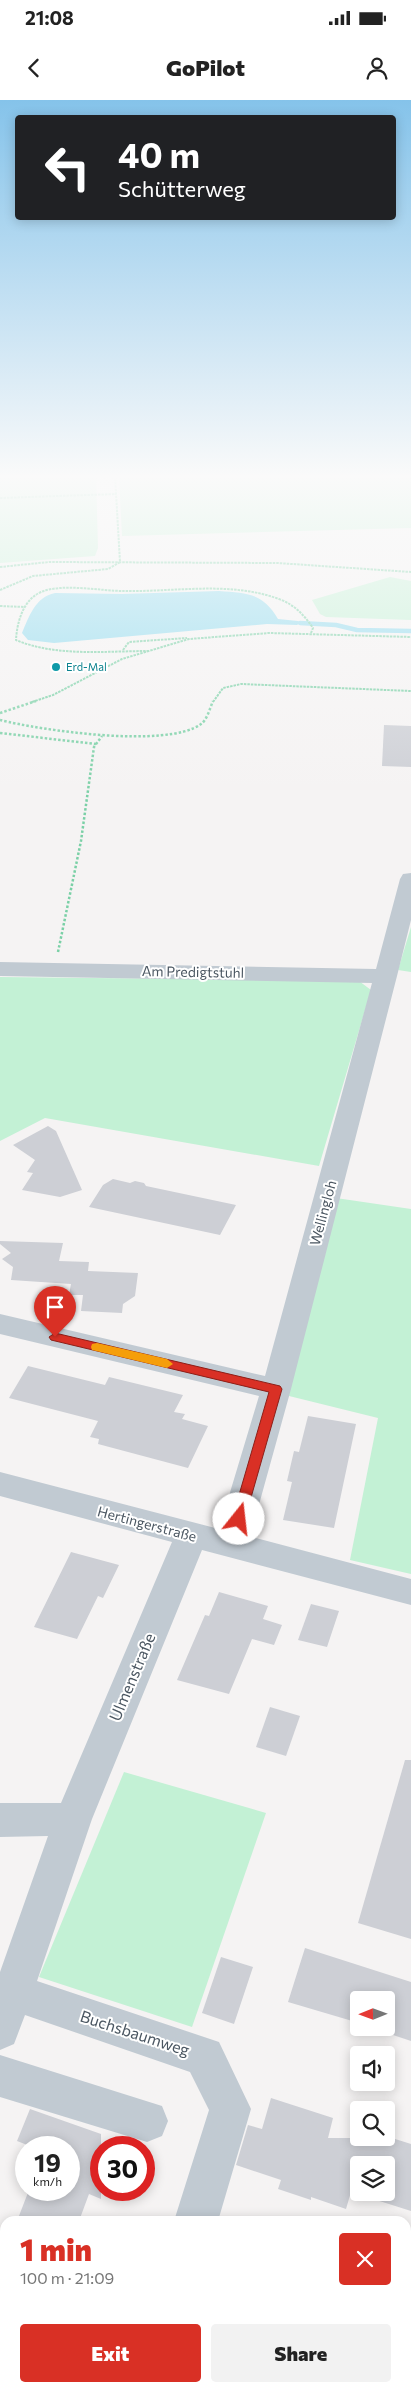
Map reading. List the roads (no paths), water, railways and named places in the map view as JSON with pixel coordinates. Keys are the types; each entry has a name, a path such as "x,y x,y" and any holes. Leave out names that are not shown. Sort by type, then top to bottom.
{"street":[{"name":"Wellingloh","path":"229,1544 239,1519 276,1389 411,879"},
{"name":"Am Predigtstuhl","path":"0,969 386,976"},
{"path":"0,1324 276,1389"},
{"name":"Hertingerstraße","path":"0,1484 191,1536 229,1544 411,1592"},
{"name":"Ulmenstraße","path":"0,2030 73,1819 191,1536"},
{"path":"0,1820 73,1819"},
{"name":"Buchsbaumweg","path":"13,1992 204,2056 230,2109 198,2216"},
{"path":"0,2076 147,2121"}],"water":[{"path":"219,591 253,596 266,604 278,619 298,621 300,623 297,625 267,624 54,643 28,640 22,633 30,614 38,603 48,595 55,593 122,594"}],"waterway":[{"path":"300,623 336,625 357,630 411,631"}],"place":[{"name":"Erd-Mal","path":"56,667"}]}
